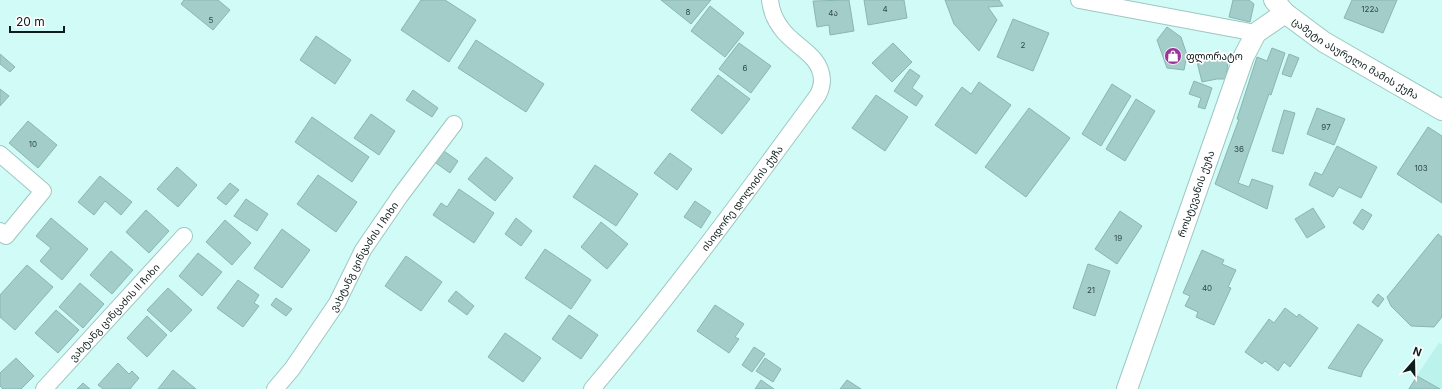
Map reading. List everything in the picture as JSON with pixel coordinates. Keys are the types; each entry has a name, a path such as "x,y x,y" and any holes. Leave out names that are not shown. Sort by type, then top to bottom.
{"street":[{"name":"ისიდორე დოლიძის ქუჩა","path":"592,389 630,344 718,232 818,95 822,81 817,64 807,50 790,38 781,28 771,10 770,0"},
{"path":"1079,0 1256,34"},
{"name":"როსტევანის ქუჩა","path":"1127,389 1244,56 1256,34 1280,6"},
{"name":"ცამეტი ასურელი მამის ქუჩა","path":"1280,6 1324,42 1442,110"},
{"name":"ვახტანგ ცინცაძის I ჩიხი","path":"275,389 292,369 337,303 363,250 396,202 454,124"},
{"path":"0,154 43,191 6,236 0,231"},
{"name":"ვახტანგ ცინცაძის II ჩიხი","path":"44,389 184,236"}],"shaded area":[{"path":"1439,343 1442,344 1442,389 1408,389"}],"building":[{"path":"184,0 218,0 230,10 213,30 181,4"},
{"path":"421,0 445,0 476,20 449,62 401,30"},
{"path":"661,0 711,0 691,24"},
{"path":"849,0 854,31 830,35 829,25 817,27 813,1"},
{"path":"864,0 904,0 907,18 868,25"},
{"path":"945,0 999,0 1003,6 988,7 997,20 979,51 954,24"},
{"path":"1233,0 1249,0 1254,4 1250,22 1229,17"},
{"path":"1352,0 1397,0 1383,33 1344,18"},
{"path":"710,6 744,33 725,57 691,31"},
{"path":"1013,19 1049,33 1033,71 997,57"},
{"path":"1167,27 1181,37 1187,55 1184,70 1167,68 1157,40"},
{"path":"316,36 351,60 335,84 300,60"},
{"path":"476,40 544,84 526,112 458,68"},
{"path":"739,43 771,66 751,93 719,69"},
{"path":"893,43 912,62 892,82 872,63"},
{"path":"1272,48 1285,53 1238,183 1249,187 1252,179 1273,186 1267,209 1215,184 1239,119 1237,119 1257,57 1267,61"},
{"path":"0,54 15,67 10,72 0,64"},
{"path":"1289,54 1299,58 1291,77 1282,74"},
{"path":"1212,58 1228,62 1226,79 1202,82 1197,62"},
{"path":"910,69 920,76 912,88 923,96 916,106 894,91"},
{"path":"718,75 750,99 722,134 691,110"},
{"path":"1194,81 1212,88 1205,109 1198,107 1201,98 1189,94"},
{"path":"979,82 1011,105 976,154 935,125 962,87 971,94"},
{"path":"1112,84 1131,96 1101,146 1082,134"},
{"path":"0,89 9,96 0,106"},
{"path":"413,90 438,108 432,117 406,100"},
{"path":"876,95 908,117 885,151 852,128"},
{"path":"1136,99 1155,111 1125,161 1106,149"},
{"path":"1029,108 1070,138 1026,197 985,167"},
{"path":"1317,108 1345,119 1334,145 1307,134"},
{"path":"1284,110 1295,113 1283,154 1272,151"},
{"path":"371,114 395,131 379,155 354,138"},
{"path":"312,117 369,157 352,182 295,142"},
{"path":"28,121 57,145 38,168 9,143"},
{"path":"1428,127 1442,136 1442,203 1397,174"},
{"path":"1337,146 1377,167 1361,198 1339,187 1333,197 1309,185 1315,172 1322,175"},
{"path":"444,151 458,161 450,173 436,163"},
{"path":"670,153 692,169 677,190 654,173"},
{"path":"486,157 513,178 495,201 468,179"},
{"path":"595,165 638,194 616,226 573,197"},
{"path":"177,167 197,185 178,207 157,189"},
{"path":"318,175 357,202 336,232 297,204"},
{"path":"100,176 132,202 121,215 105,201 94,215 78,202"},
{"path":"230,183 239,190 226,205 217,198"},
{"path":"459,189 494,213 474,243 433,215 441,203 447,207"},
{"path":"246,199 268,214 257,231 234,216"},
{"path":"695,201 711,212 701,228 684,217"},
{"path":"1313,208 1325,227 1307,238 1295,219"},
{"path":"1362,209 1372,215 1363,230 1353,223"},
{"path":"146,210 169,231 149,253 126,232"},
{"path":"1120,211 1142,226 1117,264 1095,249"},
{"path":"51,218 88,249 62,280 40,261 51,248 36,236"},
{"path":"516,218 532,231 521,246 505,234"},
{"path":"225,220 251,243 232,265 206,242"},
{"path":"601,222 628,244 607,269 581,247"},
{"path":"282,229 310,250 282,288 254,268"},
{"path":"1438,234 1442,237 1442,317 1434,327 1411,326 1391,306 1387,297"},
{"path":"545,249 591,280 571,309 525,278"},
{"path":"1202,250 1224,260 1222,264 1236,270 1228,287 1231,288 1214,325 1196,317 1198,312 1185,306 1190,296 1183,293"},
{"path":"111,251 133,270 112,294 90,275"},
{"path":"198,253 222,272 202,296 179,276"},
{"path":"406,256 442,282 421,311 385,286"},
{"path":"1088,264 1110,271 1095,316 1073,308"},
{"path":"27,265 53,287 15,330 0,317 0,295"},
{"path":"238,280 259,295 254,303 259,306 243,327 217,308"},
{"path":"80,283 104,304 83,328 59,307"},
{"path":"168,288 192,310 171,332 147,310"},
{"path":"456,291 474,306 467,315 448,301"},
{"path":"1378,294 1384,299 1378,307 1372,302"},
{"path":"276,298 292,309 286,316 271,305"},
{"path":"715,305 744,324 735,337 739,339 729,353 697,331"},
{"path":"1285,308 1297,317 1299,314 1318,328 1290,367 1284,362 1278,371 1265,361 1262,364 1245,352 1269,319 1274,323"},
{"path":"56,310 79,330 58,353 35,333"},
{"path":"569,315 598,335 581,359 552,339"},
{"path":"147,316 167,335 147,357 127,338"},
{"path":"1358,324 1383,340 1363,371 1361,377 1328,368"},
{"path":"505,333 541,358 523,382 488,357"},
{"path":"754,347 765,354 752,372 742,365"},
{"path":"16,358 34,376 21,389 3,389 0,386 0,373"},
{"path":"765,358 781,369 773,382 756,371"},
{"path":"118,363 129,374 132,371 139,378 130,389 103,389 98,385"},
{"path":"173,370 196,389 158,389"},
{"path":"1417,376 1440,389 1409,389"},
{"path":"761,380 774,389 755,389"},
{"path":"847,380 861,389 840,389"},
{"path":"83,383 90,389 77,389"}],"place":[{"name":"ფლორატო","path":"1173,56"}]}
